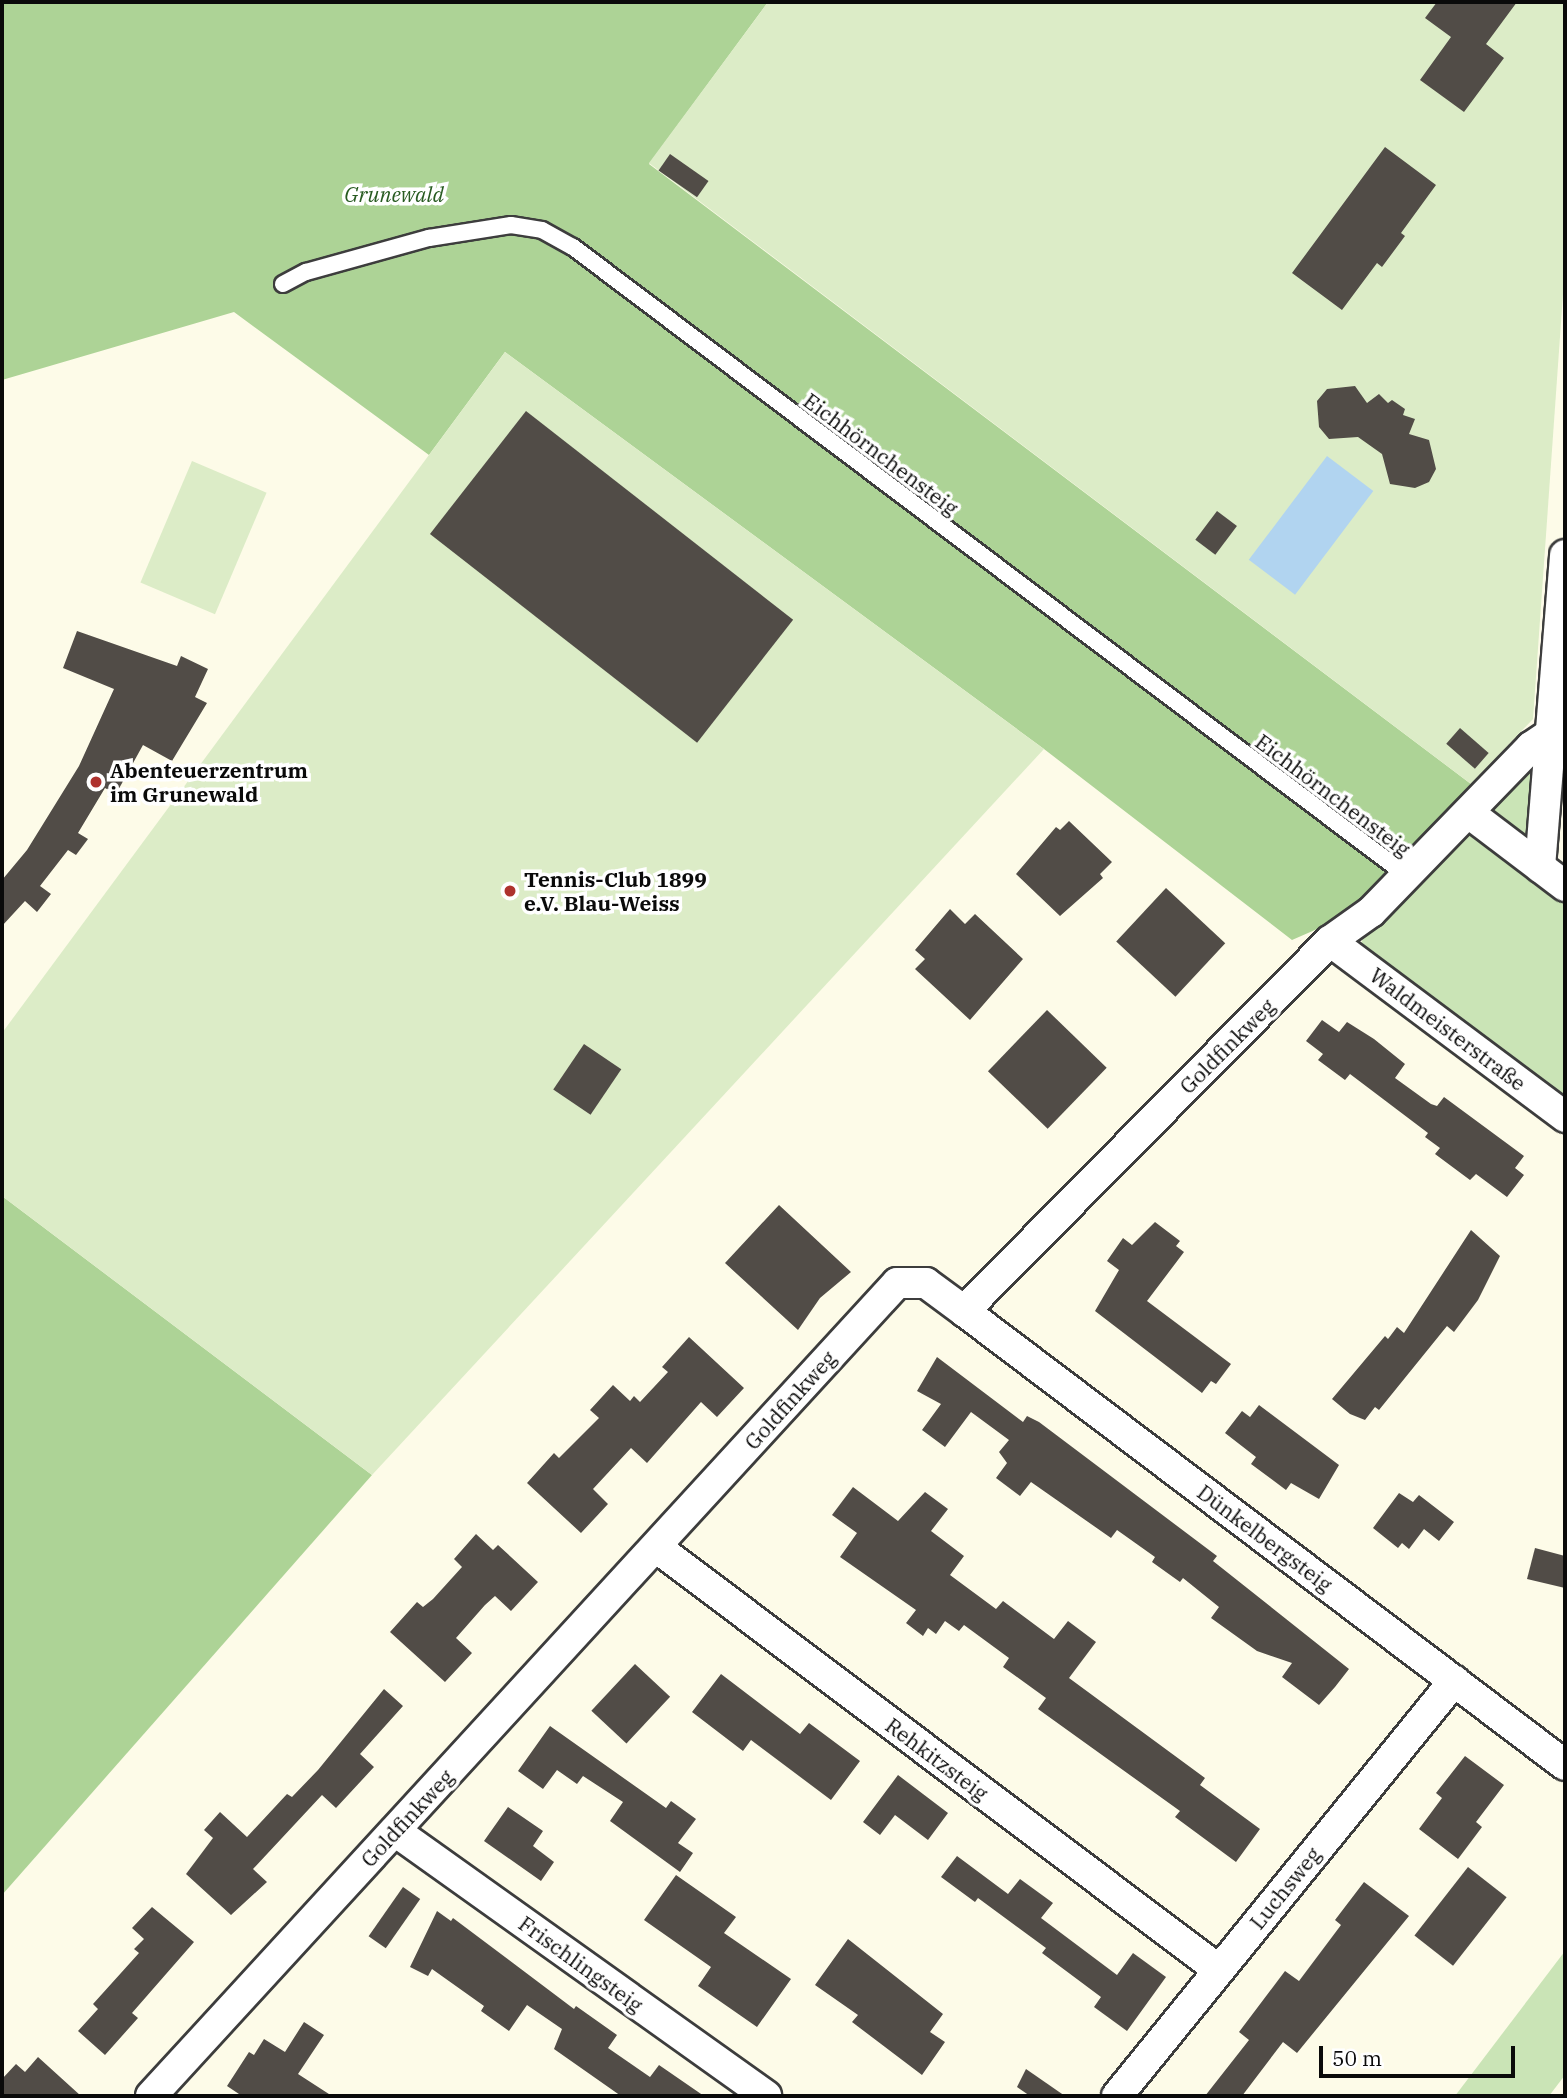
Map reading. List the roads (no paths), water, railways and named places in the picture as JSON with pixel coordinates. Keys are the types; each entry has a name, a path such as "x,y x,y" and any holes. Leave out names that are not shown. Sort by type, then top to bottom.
{"street":[{"path":"1540,867 1565,555"},
{"path":"1552,733 1531,747 1469,813 1565,886"},
{"name":"Goldfinkweg","path":"151,2096 897,1283 926,1283 964,1311 1330,941 1371,912 1469,813"},
{"name":"Waldmeisterstraße","path":"1330,941 1565,1117"},
{"name":"Dünkelbergsteig","path":"964,1311 1565,1765"},
{"name":"Rehkitzsteig","path":"656,1547 1219,1970"},
{"name":"Luchsweg","path":"1117,2096 1454,1681"},
{"name":"Frischlingsteig","path":"396,1831 766,2096"}],"lane":[{"name":"Eichhörnchensteig","path":"283,284 306,272 443,235 511,225 542,230 573,247 1406,876"}],"water":[{"path":"1327,456 1373,491 1295,595 1249,560"}],"place":[{"name":"Abenteuerzentrum im Grunewald","path":"96,782"},
{"name":"Tennis-Club 1899 e.V. Blau-Weiss","path":"510,891"}],"park label":[{"name":"Grunewald","path":"394,194"}]}
